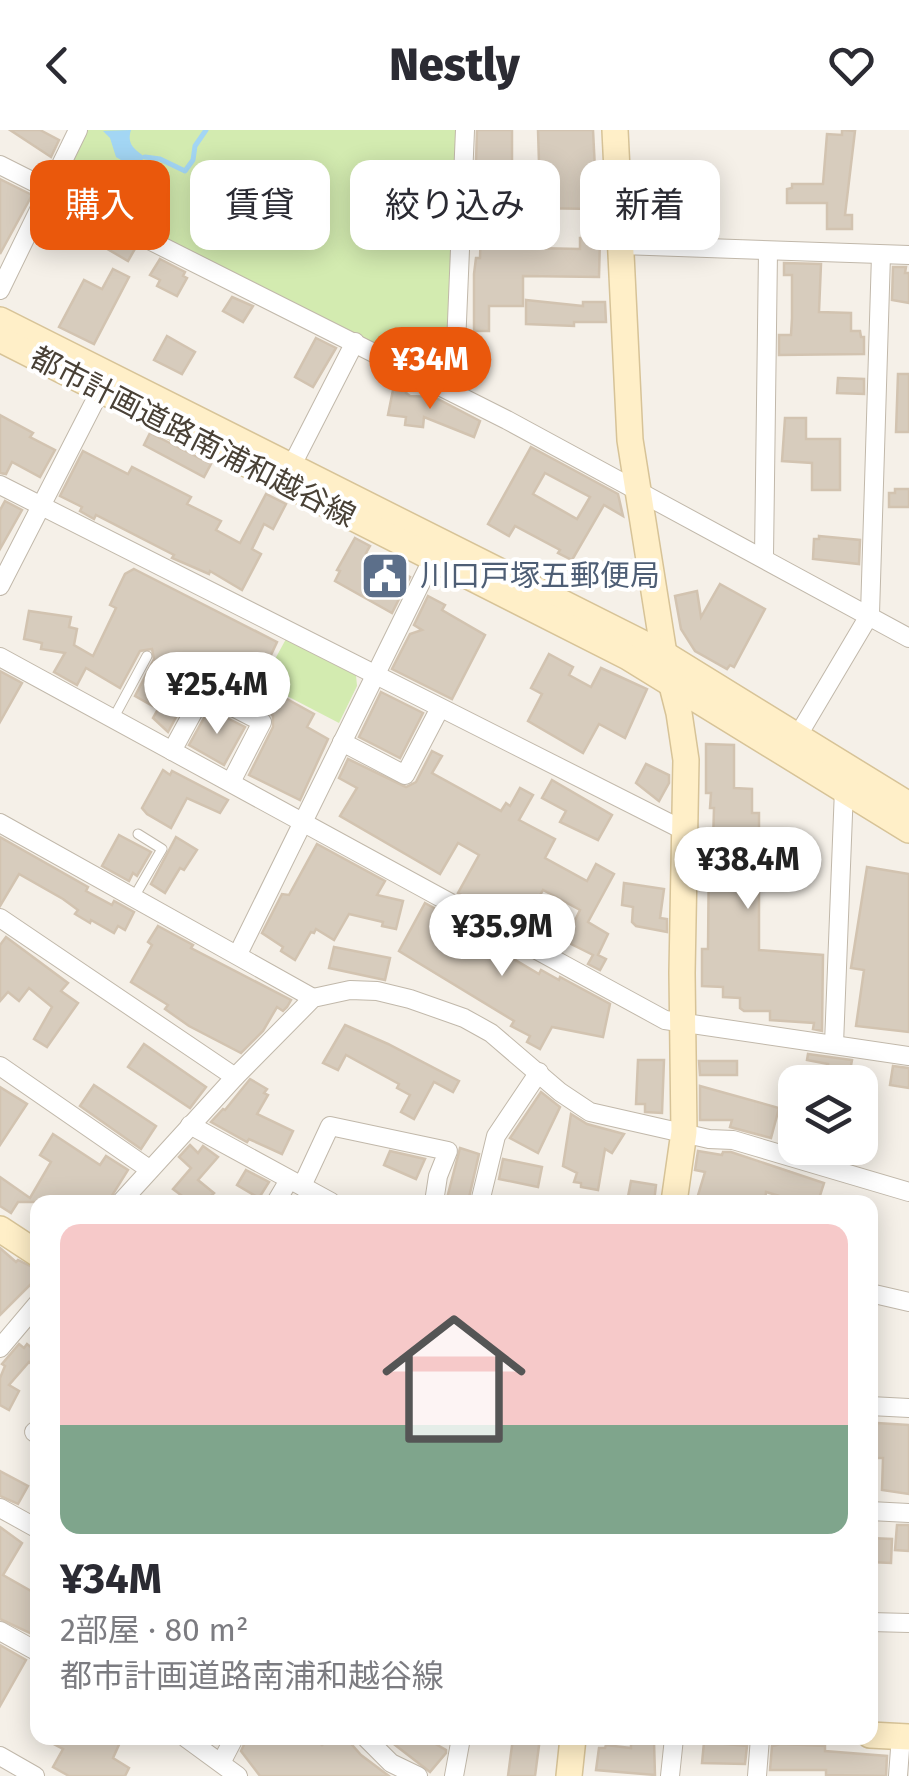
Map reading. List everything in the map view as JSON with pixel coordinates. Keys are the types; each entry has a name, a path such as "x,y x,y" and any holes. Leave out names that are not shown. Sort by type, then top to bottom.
{"street":[{"path":"64,160 78,130"},
{"path":"454,393 465,130"},
{"path":"615,130 617,160"},
{"path":"0,164 30,180"},
{"path":"0,290 30,230"},
{"path":"170,250 637,488 909,638"},
{"path":"621,250 626,391 637,488 686,760 684,1132 675,1195"},
{"path":"720,250 909,255"},
{"path":"764,556 768,252"},
{"path":"797,737 870,614 880,255"},
{"name":"都市計画道路南浦和越谷線","path":"0,320 664,654 909,805"},
{"name":"都市計画道路南浦和越谷線","path":"0,339 628,657 909,830"},
{"path":"290,467 354,342"},
{"path":"0,586 100,391"},
{"path":"0,485 685,831"},
{"path":"238,954 433,558"},
{"path":"0,657 665,1020 909,1056"},
{"path":"172,751 204,692 234,707 262,722 230,782"},
{"path":"342,742 405,775 440,708"},
{"path":"834,1044 844,789"},
{"path":"0,823 314,998"},
{"path":"0,918 235,1077"},
{"path":"127,1195 314,998 331,992 377,991 444,1010 492,1034 560,1092 590,1112 709,1139 733,1140 909,1192"},
{"path":"0,1066 148,1169"},
{"path":"482,1195 496,1136 539,1072"},
{"path":"190,1125 319,1195"},
{"path":"283,1195 296,1183 330,1126 448,1150 435,1195"},
{"path":"0,1228 30,1249"},
{"path":"878,1295 909,1302"},
{"path":"0,1348 30,1312"},
{"path":"878,1406 909,1408"},
{"path":"0,1508 30,1525"},
{"path":"878,1511 909,1513"},
{"path":"878,1622 909,1624"},
{"path":"0,1631 30,1648"},
{"path":"878,1735 905,1736 898,1776"},
{"path":"196,1745 238,1776"},
{"path":"221,1763 230,1745"},
{"path":"373,1745 392,1763 418,1776"},
{"path":"454,1776 460,1745"},
{"path":"570,1776 573,1745"},
{"path":"670,1776 673,1745"},
{"path":"757,1776 759,1745"},
{"path":"0,1756 35,1776"}],"lane":[{"path":"114,719 147,656"},
{"path":"134,898 162,850 138,834"}],"green space":[{"path":"86,130 459,130 458,160 350,160 350,250 455,250 450,371 436,376 170,241 170,160 71,160"},
{"path":"286,639 356,675 357,686 339,723 262,683"}],"water":[{"path":"131,130 131,143 145,157 116,157 110,138 103,131"}],"building":[{"path":"10,130 40,130 59,140 51,157"},
{"path":"477,130 512,130 512,160 476,160"},
{"path":"538,130 593,130 595,160 580,160 580,209 560,208 560,160 539,160"},
{"path":"842,130 855,131 845,215 852,215 852,229 827,229 827,203 787,203 787,189 792,184 823,184 827,134 842,135"},
{"path":"0,179 30,194 30,199 0,254"},
{"path":"109,250 134,250 128,261"},
{"path":"480,250 600,250 599,277 523,276 523,306 489,306 489,331 474,331 474,274 476,258 480,258"},
{"path":"160,259 185,272 183,276 187,278 177,296 157,286 160,280 150,275"},
{"path":"784,263 821,264 819,312 851,313 851,331 860,331 864,337 864,354 779,355 779,335 791,335 792,318 792,275 784,275"},
{"path":"893,267 906,267 905,273 909,273 909,303 892,300"},
{"path":"113,269 129,277 94,344 59,327 84,280 102,289"},
{"path":"232,297 253,306 243,322 223,311"},
{"path":"526,300 583,306 583,302 605,302 606,322 574,322 574,326 526,324"},
{"path":"167,336 195,352 182,374 154,360"},
{"path":"316,338 336,348 313,387 295,377"},
{"path":"898,374 909,374 909,432 896,432"},
{"path":"838,378 864,379 864,394 837,393"},
{"path":"394,385 407,387 410,396 434,397 480,421 474,437 424,417 423,427 405,425 406,417 388,415"},
{"path":"0,415 55,450 40,477 12,462 6,474 0,473"},
{"path":"785,418 806,418 806,439 840,439 840,490 812,490 812,463 782,461"},
{"path":"150,433 211,464 204,477 144,445"},
{"path":"531,447 618,494 623,516 604,505 572,560 515,526 509,536 488,524","holes":["545,473 590,497 577,519 533,494"]},
{"path":"83,451 128,474 132,467 191,497 187,504 221,521 216,530 240,543 266,494 286,504 273,529 264,524 252,549 261,554 242,590 210,571 209,574 172,558 174,555 96,515 94,519 80,511 82,507 60,496"},
{"path":"895,489 909,489 909,507 889,507 889,493 895,493"},
{"path":"5,501 22,510 0,549 0,510"},
{"path":"819,536 860,540 859,564 813,559 814,539"},
{"path":"355,538 370,546 366,553 410,577 392,613 335,581"},
{"path":"134,569 277,642 258,683 314,714 307,727 328,739 300,800 249,775 273,727 273,716 268,711 203,680 193,686 168,732 153,718 158,709 135,696 154,659 152,649 140,651 120,688 86,668 77,685 54,672 65,653 41,649 42,643 24,639 29,611 71,617 69,627 77,629 74,645 93,656 116,608 110,605 125,574"},
{"path":"720,584 765,609 734,667 730,665 727,669 695,651 681,629 675,596 697,591 701,617"},
{"path":"428,596 445,605 442,610 485,635 452,699 392,669 410,634 422,630 414,625"},
{"path":"549,654 573,667 569,675 591,687 601,668 647,689 625,738 599,724 583,753 528,721 542,694 531,688"},
{"path":"0,671 22,683 0,722"},
{"path":"381,692 423,713 400,758 359,737"},
{"path":"209,709 245,727 224,765 189,745"},
{"path":"706,744 734,745 734,788 752,789 752,813 759,813 759,950 823,955 822,1031 813,1029 814,1023 770,1020 770,1011 744,1011 740,998 723,997 723,987 702,986 702,949 708,949 709,843 713,843 714,808 710,808 711,793 706,793"},
{"path":"432,751 442,756 432,773 501,811 506,803 510,806 520,788 533,795 519,820 555,839 545,858 587,881 596,864 614,874 588,922 608,934 598,955 606,959 600,970 588,964 593,955 565,941 580,910 543,890 528,917 519,912 516,916 494,903 490,910 458,893 479,855 458,843 440,874 340,816 357,788 339,778 348,759 406,787 416,782"},
{"path":"646,764 669,775 659,801 636,783"},
{"path":"163,770 228,800 220,813 187,798 171,828 142,808"},
{"path":"552,780 612,815 598,840 560,822 566,811 542,798"},
{"path":"119,835 151,852 137,876 133,873 129,881 102,866"},
{"path":"0,837 88,887 86,891 134,912 125,930 118,926 114,933 91,920 90,923 75,914 78,910 63,899 19,874 0,906"},
{"path":"176,837 197,850 165,893 151,884"},
{"path":"317,844 385,881 377,895 403,901 396,929 349,914 334,940 316,929 311,932 295,960 262,933 282,894 289,895"},
{"path":"867,867 909,874 909,1032 856,1026 864,970 851,968"},
{"path":"624,883 664,889 660,918 667,919 667,932 632,922 633,907 622,905"},
{"path":"425,903 503,946 500,951 539,974 541,970 559,980 560,977 610,1004 603,1037 552,1027 540,1049 527,1042 530,1036 511,1026 514,1021 399,951"},
{"path":"158,926 193,945 191,948 291,1000 287,1007 283,1011 277,1007 263,1031 241,1053 189,1026 165,1009 168,1005 131,982"},
{"path":"6,937 68,983 61,991 78,1003 47,1047 34,1039 52,1007 29,988 19,1001 8,992 0,1001 0,945"},
{"path":"334,947 390,958 385,980 329,968"},
{"path":"345,1025 459,1081 453,1092 434,1082 414,1119 401,1112 410,1095 397,1088 399,1084 346,1055 338,1070 323,1063"},
{"path":"144,1044 206,1087 190,1108 128,1067"},
{"path":"808,1054 852,1060 851,1065 828,1065 807,1060"},
{"path":"638,1060 664,1060 662,1113 645,1112 645,1104 636,1104"},
{"path":"699,1061 737,1061 737,1075 700,1075"},
{"path":"893,1066 909,1068 909,1088 890,1085"},
{"path":"250,1079 267,1089 264,1093 268,1095 257,1114 293,1131 282,1154 249,1139 247,1142 211,1122"},
{"path":"94,1085 156,1126 141,1149 80,1106"},
{"path":"700,1086 778,1108 771,1138 730,1127 732,1120 700,1120"},
{"path":"0,1087 27,1104 0,1145"},
{"path":"541,1092 560,1107 538,1153 510,1138"},
{"path":"571,1114 587,1124 624,1134 612,1153 605,1149 598,1190 581,1187 581,1183 574,1182 577,1173 563,1166"},
{"path":"53,1134 100,1165 106,1156 128,1170 112,1195 32,1195 51,1162 40,1155"},
{"path":"190,1145 198,1153 203,1146 218,1157 198,1180 212,1195 181,1195 173,1189 191,1168 179,1157"},
{"path":"460,1148 479,1154 470,1195 448,1195"},
{"path":"390,1151 425,1159 416,1179 384,1165"},
{"path":"698,1151 722,1155 731,1152 824,1183 820,1195 698,1195 705,1172 695,1170"},
{"path":"503,1159 542,1167 538,1187 499,1179"},
{"path":"246,1170 269,1182 261,1195 237,1185"},
{"path":"0,1177 30,1198 30,1202 18,1202 11,1213 0,1206"},
{"path":"631,1181 656,1185 655,1195 628,1195"},
{"path":"0,1248 16,1262 30,1266 30,1285 0,1315"},
{"path":"19,1344 30,1346 30,1363 9,1385 19,1391 9,1410 0,1405 0,1378 5,1366 2,1364"},
{"path":"878,1423 909,1425 909,1494 882,1490 883,1458 878,1458"},
{"path":"0,1471 28,1486 18,1504 0,1496"},
{"path":"897,1525 909,1525 909,1551 895,1550"},
{"path":"0,1527 22,1543 3,1575 30,1590 30,1633 0,1619"},
{"path":"878,1538 892,1539 891,1563 878,1562"},
{"path":"0,1645 26,1660 0,1706"},
{"path":"55,1745 119,1745 113,1758 129,1768 125,1776 69,1776 53,1767 63,1749"},
{"path":"244,1745 352,1745 389,1776 260,1776 241,1751"},
{"path":"395,1745 437,1745 446,1750 430,1772"},
{"path":"512,1745 539,1745 535,1776 508,1776"},
{"path":"654,1745 655,1775 596,1770 599,1748"},
{"path":"704,1745 747,1746 745,1764 702,1763"},
{"path":"772,1746 825,1746 825,1751 887,1756 886,1776 770,1770"}],"waterway":[{"path":"145,157 160,159 185,171 206,130"}],"place":[{"name":"川口戸塚五郵便局","path":"385,576"}]}
